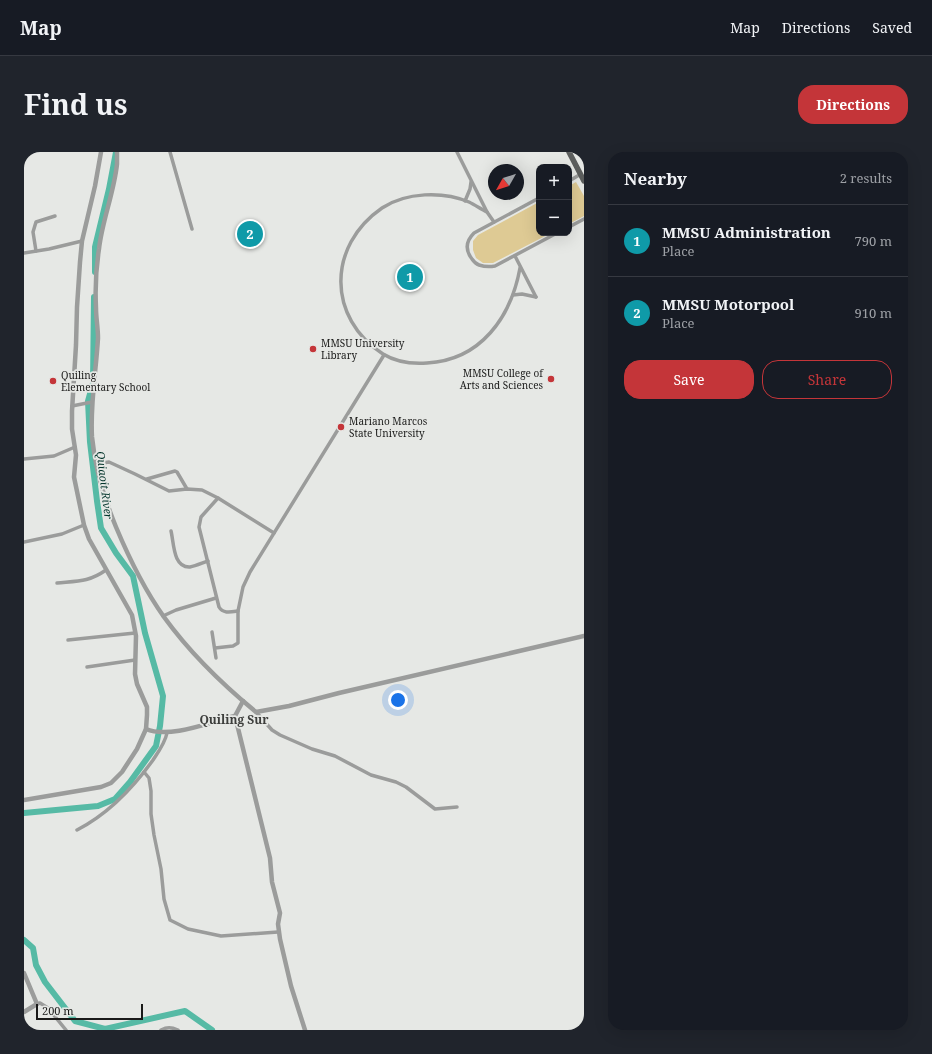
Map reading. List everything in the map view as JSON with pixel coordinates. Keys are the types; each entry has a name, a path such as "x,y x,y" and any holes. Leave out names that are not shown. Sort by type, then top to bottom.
{"main road":[{"path":"569,152 584,180"}],"street":[{"path":"24,800 101,787 111,783 122,772 148,729 147,708 137,684 135,674 136,633 132,615 89,539 84,525 74,477 76,463 72,430 76,345 76,307 82,241 96,186 101,152"},
{"path":"117,152 117,167 98,251 95,285 98,340 90,403 92,438 96,464 106,501 122,541 141,579 163,616 195,655 256,712 272,730 312,749 335,756 371,775 396,782 406,787 435,809 457,806"},
{"path":"170,152 192,229"},
{"path":"457,152 487,212 494,222"},
{"path":"572,179 581,174"},
{"path":"465,201 472,181"},
{"path":"487,212 465,201 449,196 424,195 403,198 382,208 368,220 352,238 347,248 341,269 341,290 354,326 384,355 414,364 433,363 452,359 467,353 493,331 505,312 513,295 518,283 520,268"},
{"path":"536,200 474,233 467,244 470,256 477,265 486,267 496,266 552,236"},
{"path":"36,251 33,232 36,222 55,216"},
{"path":"572,225 584,218"},
{"path":"24,253 82,241"},
{"path":"513,295 522,294 536,297 515,256"},
{"path":"215,648 233,646 238,643 238,611 243,587 250,572 384,355"},
{"path":"74,405 90,403"},
{"path":"24,459 54,456 75,447"},
{"path":"96,464 109,462 169,491 187,489 202,490 218,498 274,533"},
{"path":"147,480 175,471 187,489"},
{"path":"218,498 202,517 199,527 220,609 224,612 238,611"},
{"path":"24,542 62,534 84,525"},
{"path":"171,532 177,558 182,566 188,567 208,561"},
{"path":"58,582 81,582 106,570"},
{"path":"163,616 176,610 216,598"},
{"path":"212,632 216,658"},
{"path":"68,640 136,633"},
{"path":"256,712 289,706 584,636"},
{"path":"87,667 135,660"},
{"path":"243,701 235,716 270,858 272,882 280,913 278,932 291,986 306,1030"},
{"path":"148,729 164,732 200,726 235,716"},
{"path":"77,830 93,821 117,802 144,772 165,742 164,732"},
{"path":"144,772 149,778 154,835 161,869 164,899 170,920 188,928 221,936 278,932"},
{"path":"24,973 37,1004"},
{"path":"24,1012 40,1002 48,1008 66,1030"},
{"path":"161,1030 173,1027 178,1030"}],"shaded area":[{"path":"576,182 584,196 584,216 572,222 572,200 572,184"},
{"path":"536,204 536,236 545,236 493,263 483,263 476,258 473,250 473,241 478,235"}],"waterway":[{"name":"Quiaoit River","path":"95,272 95,247 116,152"},
{"name":"Quiaoit River","path":"24,813 98,806 115,799 130,782 156,746 160,726 163,696 145,633 133,576 116,553 101,528 90,442 88,401 93,383 94,297"},
{"name":"Quiaoit River","path":"24,940 33,948 36,965 45,982 75,1021 105,1029 185,1011 212,1030"}],"place":[{"name":"MMSU Motorpool","path":"250,234"},
{"name":"MMSU Administration","path":"410,277"},
{"name":"MMSU University Library","path":"313,349"},
{"name":"MMSU College of Arts and Sciences","path":"551,379"},
{"name":"Quiling Elementary School","path":"53,381"},
{"name":"Mariano Marcos State University","path":"341,427"}],"district":[{"name":"Quiling Sur","path":"234,719"}]}
